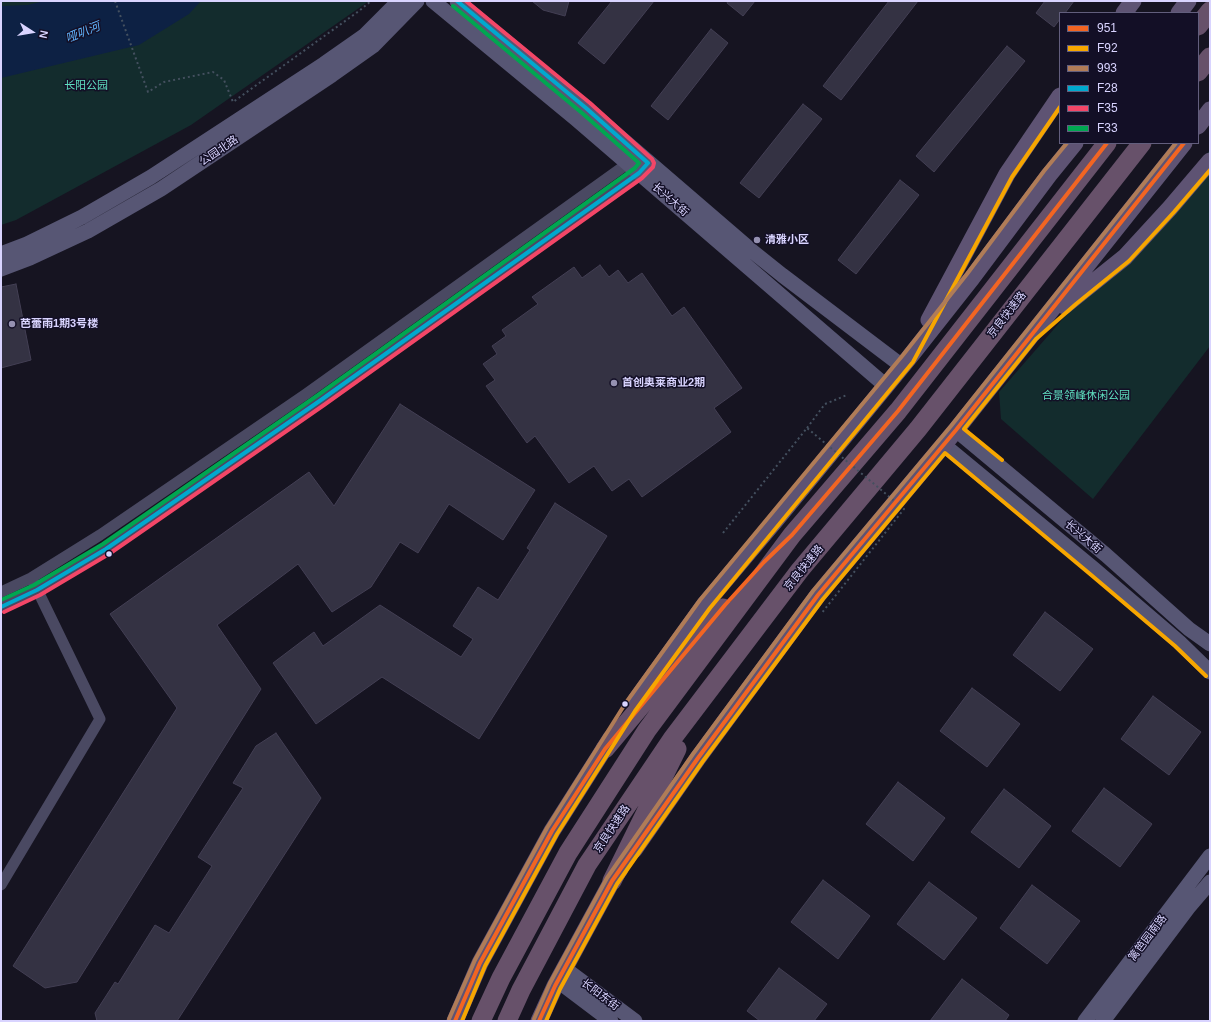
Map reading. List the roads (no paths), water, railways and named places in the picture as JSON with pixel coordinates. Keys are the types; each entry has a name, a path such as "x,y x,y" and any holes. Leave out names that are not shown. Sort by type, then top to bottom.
{"highway":[{"path":"1199,25 1210,11"},
{"path":"1199,71 1210,56"},
{"path":"481,1021 501,978 568,853 656,717 792,535 898,411 1106,144"},
{"name":"京良快速路","path":"507,1021 521,990 587,865 672,739 800,570 918,429 1141,144"},
{"path":"605,748 725,605 764,562 792,535"},
{"path":"612,881 697,706"}],"main road":[{"path":"1125,12 1133,1"},
{"path":"1180,12 1188,1"},
{"path":"905,363 1007,174 1059,97"},
{"path":"1199,125 1210,110"},
{"path":"455,1021 480,963 552,831 630,708 705,604 905,363 1074,144"},
{"path":"538,1021 561,974 612,881 698,758 818,595 944,445 1183,144"},
{"path":"1032,335 1072,299 1125,257 1170,208 1210,161"}],"street":[{"name":"公园北路","path":"1,254 27,244 82,217 151,177 364,36 399,1"},
{"name":"公园北路","path":"1,269 30,258 88,230 161,190 373,46 417,1"},
{"name":"长兴大街","path":"434,1 782,275 905,363"},
{"name":"长兴大街","path":"457,1 586,108 639,163 886,386"},
{"path":"1,592 31,578 100,535 639,163"},
{"path":"1,607 37,590 106,549 321,400 639,163"},
{"name":"长兴大街","path":"956,430 1190,629 1210,644"},
{"name":"长兴大街","path":"944,445 1094,569 1179,642 1210,672"},
{"path":"1,885 100,719 31,578"},
{"name":"篱笆园南路","path":"1085,1021 1210,856"},
{"name":"篱笆园南路","path":"1103,1021 1188,908 1210,882"},
{"name":"长阳东街","path":"561,974 611,1021"},
{"name":"长阳东街","path":"561,974 635,1021"}],"water":[{"name":"哑叭河","path":"44,1 201,1 189,14 139,45 1,78 1,6 28,5"}],"place":[{"name":"清雅小区","path":"757,240"},
{"name":"芭蕾雨1期3号楼","path":"12,324"},
{"name":"首创奥莱商业2期","path":"614,383"}],"park label":[{"name":"长阳公园","path":"86,86"},
{"name":"合景领峰休闲公园","path":"1086,396"}]}
